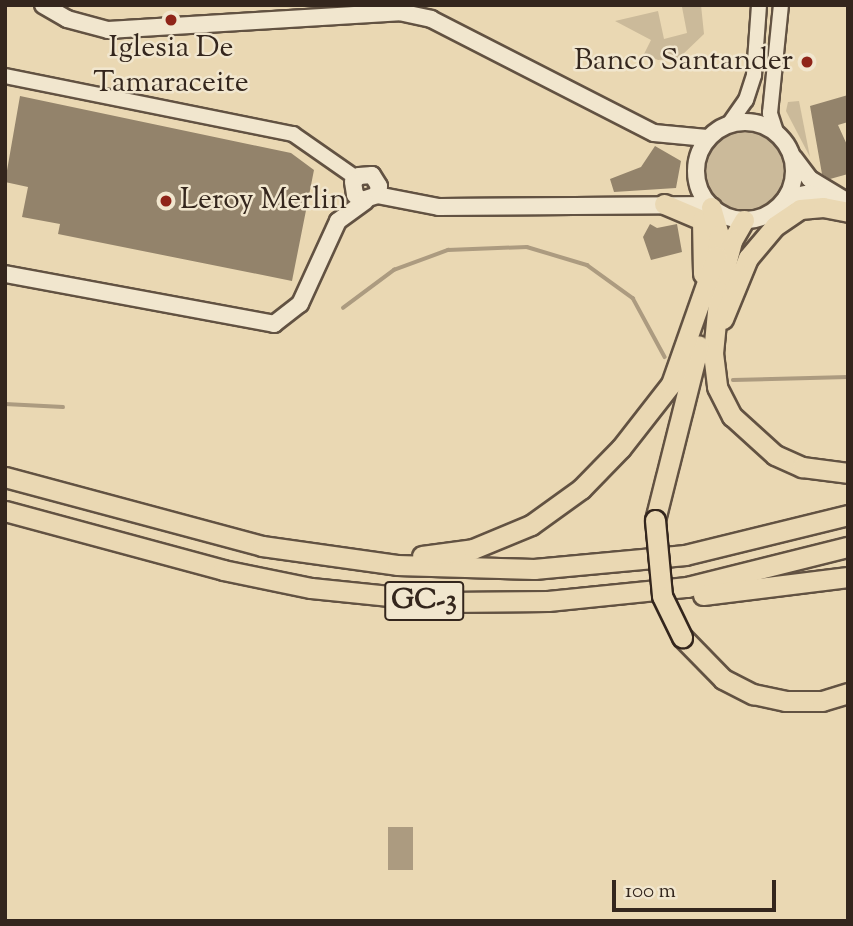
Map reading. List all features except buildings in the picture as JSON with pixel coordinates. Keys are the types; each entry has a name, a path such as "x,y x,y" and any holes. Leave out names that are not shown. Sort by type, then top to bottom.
{"highway":[{"path":"666,203 702,220 717,387 732,416 775,455 802,467 848,473"},
{"path":"710,206 719,235 710,294 655,520 662,596 682,637 723,679 753,694 785,701 845,694"},
{"path":"713,353 740,274 775,226 800,209 823,207 848,211"},
{"path":"323,557 355,553 446,554 501,539 555,510 581,489 654,410 685,354 732,241 744,220"},
{"name":"GC-3","path":"5,477 209,533 323,557 469,569 604,563 685,555 848,515"},
{"name":"GC-3","path":"5,511 223,570 311,588 448,602 548,601 687,587 848,547"},
{"path":"448,602 547,612 848,577"}],"main road":[{"path":"43,5 66,19 108,30 400,12 431,19 654,133 707,138"},
{"path":"710,206 695,177 697,158 707,138 729,124 751,122 776,132 810,179 848,202"},
{"path":"5,274 274,324 300,304 338,220 372,198 378,182 372,176 356,178 355,195 372,198 458,208 666,203 710,206 744,220 772,212 786,198 794,176 792,155"},
{"path":"666,203 695,177"},
{"path":"786,198 809,193 848,211"}],"street":[{"path":"729,124 746,100 754,75 759,5"},
{"path":"776,132 770,113 781,5"},
{"path":"5,76 293,134 356,178"}],"shaded area":[{"path":"701,5 704,34 679,58 658,60 644,54 651,40 615,21 658,11 664,39 687,33 682,7"},
{"path":"799,101 810,157 786,111 788,102"},
{"path":"745,129 761,133 774,141 782,154 786,170 782,186 774,199 761,207 745,211 729,207 716,199 708,186 704,170 708,154 716,141 729,133"},
{"path":"388,827 413,827 413,870 388,870"}],"waterway":[{"path":"343,308 394,270 448,250 527,247 587,265 633,298 665,357"},
{"path":"733,380 848,377"},
{"path":"5,404 63,407"}],"place":[{"name":"Iglesia De Tamaraceite","path":"171,20"},
{"name":"Banco Santander","path":"807,62"},
{"name":"Leroy Merlin","path":"166,201"}]}
